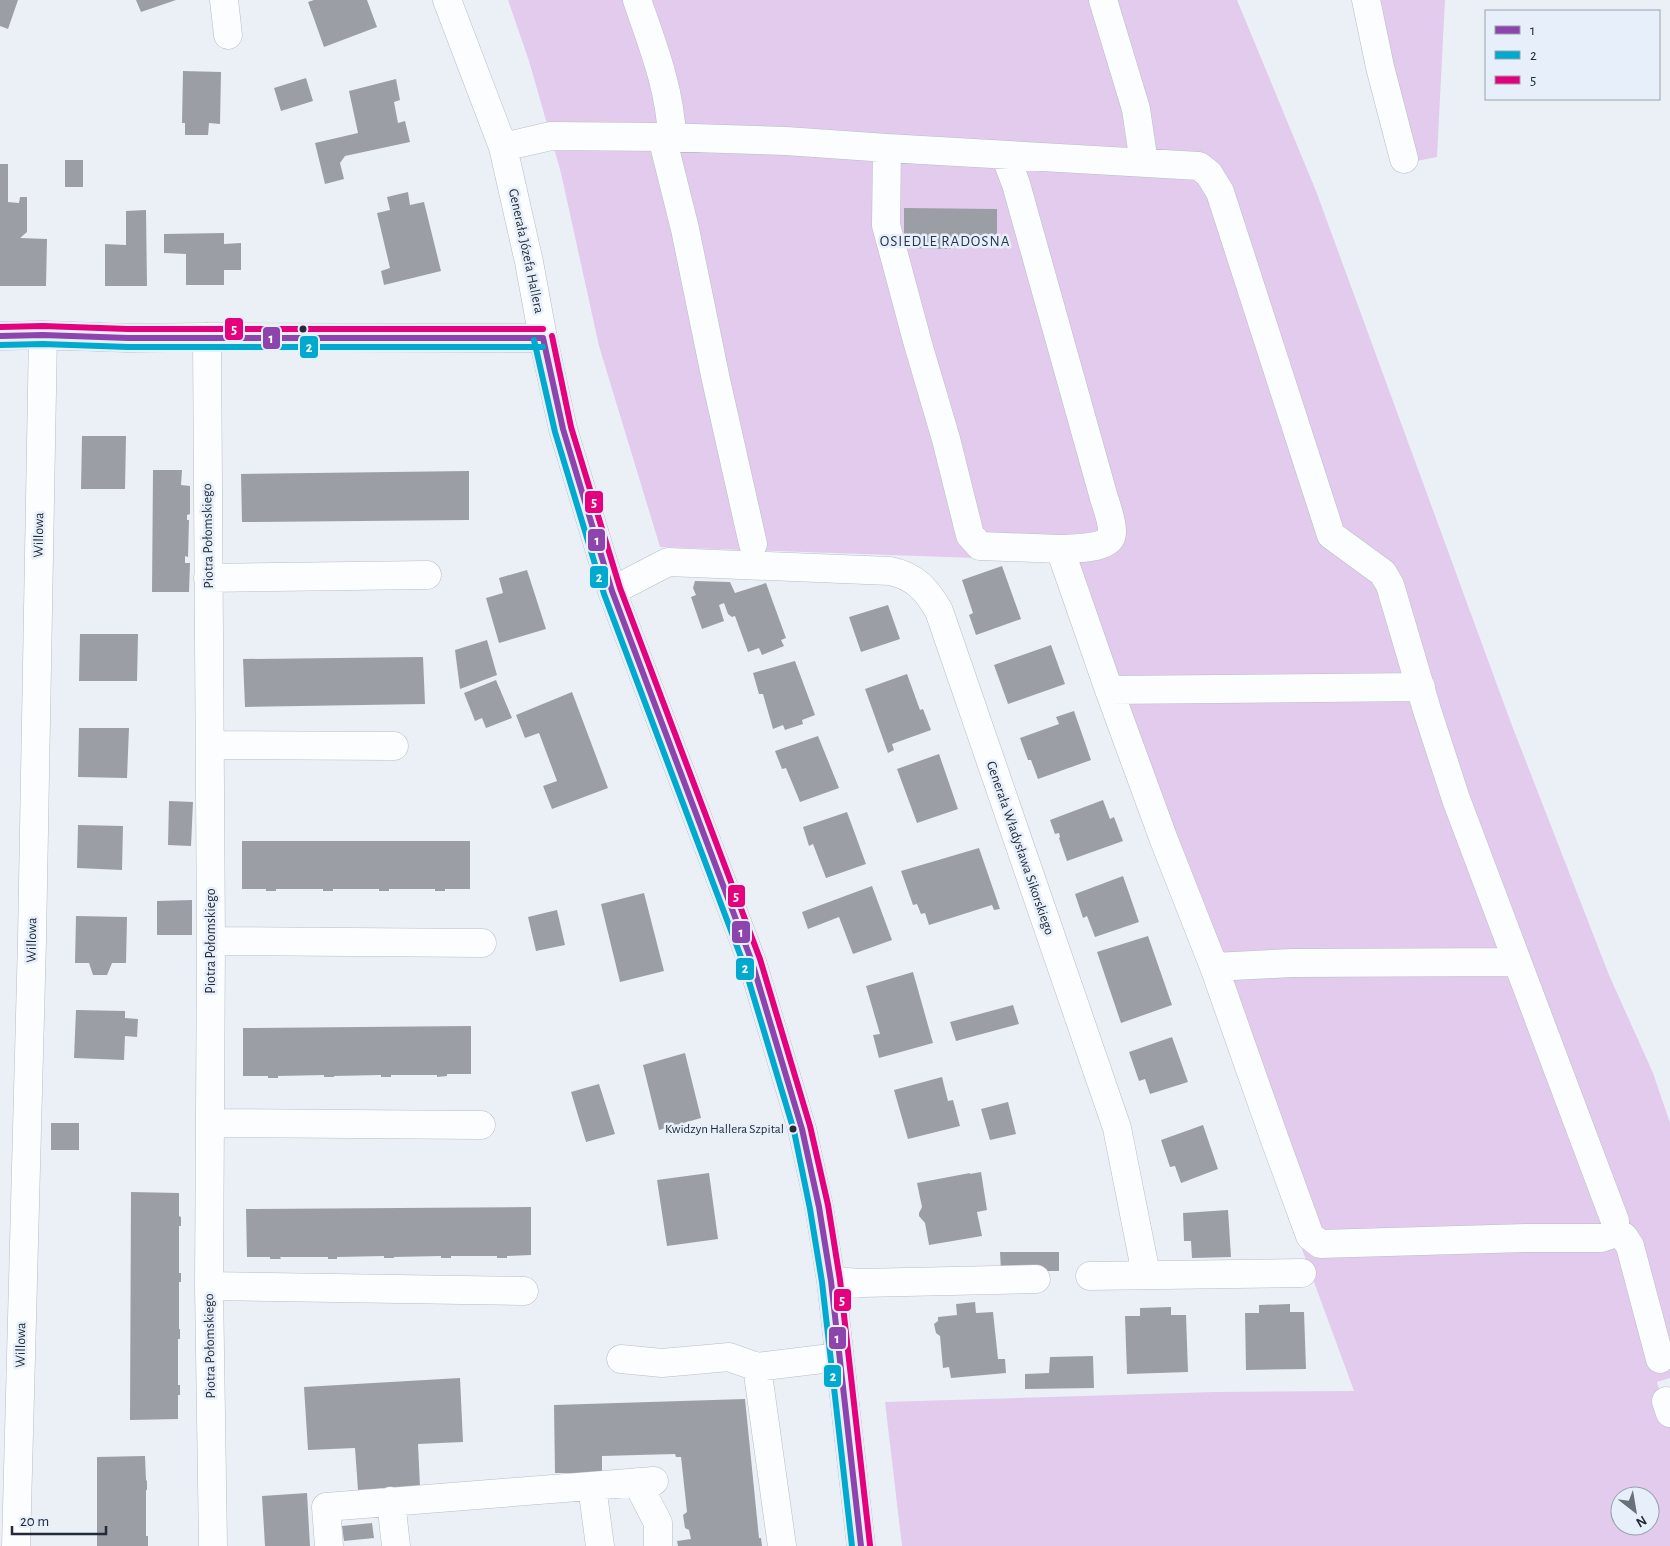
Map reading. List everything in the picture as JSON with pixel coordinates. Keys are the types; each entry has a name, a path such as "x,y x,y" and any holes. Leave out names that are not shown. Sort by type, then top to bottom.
{"street":[{"path":"224,0 228,35"},
{"name":"Generała Józefa Hallera","path":"446,0 503,147 528,253 543,338 563,429 612,591 752,962 802,1129 819,1207 831,1281 861,1546"},
{"path":"637,0 661,71 671,112 667,137 716,380 753,544"},
{"path":"1103,0 1136,109 1144,163"},
{"path":"1366,0 1380,67 1404,159"},
{"path":"503,147 551,136 786,141 1199,166 1209,174 1220,192 1331,535 1383,573 1390,585 1456,800 1612,1212 1616,1230 1630,1246 1660,1359"},
{"path":"887,148 886,225 946,439 970,535 980,546 1060,550 1103,545 1110,540 1112,533 1104,498 1016,184 1005,155"},
{"path":"0,336 43,334 128,338 543,338"},
{"name":"Willowa","path":"16,1546 8,1525 32,940 43,334"},
{"name":"Piotra Połomskiego","path":"207,337 211,942 209,1286 213,1546"},
{"path":"1060,550 1161,832 1214,966 1310,1236 1320,1244 1526,1238 1601,1238 1616,1230"},
{"name":"Generała Władysława Sikorskiego","path":"612,591 668,562 890,571 915,580 925,590 939,611 1117,1128 1146,1274"},
{"path":"208,578 427,575"},
{"path":"1109,690 1421,688"},
{"path":"210,745 394,746"},
{"path":"211,942 482,943"},
{"path":"1214,966 1292,963 1516,962"},
{"path":"210,1122 481,1125"},
{"path":"1090,1276 1302,1273"},
{"path":"831,1281 862,1283 1036,1279"},
{"path":"209,1286 524,1291"},
{"path":"621,1359 662,1363 729,1357 757,1367 840,1358"},
{"path":"757,1367 782,1546"},
{"path":"329,1546 326,1506 645,1481 658,1523 658,1546"},
{"path":"592,1486 600,1546"},
{"path":"391,1501 396,1546"}],"shaded area":[{"path":"508,0 1237,0 1316,191 1511,723 1609,975 1653,1073 1670,1123 1670,1378 1657,1382 1661,1397 1670,1394 1670,1546 902,1546 885,1402 1214,1392 1354,1391 1273,1170 1057,561 660,547 599,346 561,173 529,61"},
{"path":"1356,0 1445,0 1437,157 1402,164"}],"building":[{"path":"0,0 18,0 8,29 0,26"},
{"path":"136,0 176,0 141,12"},
{"path":"314,0 367,0 377,27 324,47 308,2"},
{"path":"183,71 221,72 220,124 209,123 208,135 185,135 185,123 182,123"},
{"path":"306,78 313,101 281,111 274,88"},
{"path":"396,79 400,100 394,102 398,123 405,121 410,142 345,156 340,163 344,179 325,184 315,143 358,133 349,91"},
{"path":"65,160 83,160 83,187 65,187"},
{"path":"0,164 8,164 8,202 19,203 20,197 27,197 27,232 20,238 47,239 46,286 0,286"},
{"path":"408,192 410,205 424,202 441,271 384,285 381,271 390,268 377,213 390,210 387,197"},
{"path":"904,208 997,209 997,238 951,238 951,249 908,248 908,237 904,237"},
{"path":"146,210 147,286 105,286 105,244 126,245 126,211"},
{"path":"224,233 224,244 241,243 241,270 224,270 224,285 186,285 186,254 164,253 164,234"},
{"path":"82,436 126,436 125,489 81,489"},
{"path":"153,470 182,470 181,485 190,486 190,514 187,515 187,520 189,520 188,557 185,556 185,563 190,563 189,592 152,592"},
{"path":"469,471 469,520 242,522 241,474"},
{"path":"1002,566 1021,619 976,635 969,615 973,613 962,580"},
{"path":"527,570 546,629 499,643 486,598 503,593 499,578"},
{"path":"695,581 730,582 735,593 766,583 786,638 781,640 784,646 762,655 759,648 748,652 735,616 732,617 728,614 724,603 719,605 724,621 702,629 691,597 696,595 693,588"},
{"path":"888,605 900,639 861,652 849,617"},
{"path":"80,634 138,634 137,681 79,681"},
{"path":"487,640 497,675 460,689 455,650"},
{"path":"1051,645 1065,684 1008,704 994,665"},
{"path":"423,657 425,704 245,707 243,659"},
{"path":"795,661 815,715 802,720 803,724 785,730 783,725 773,729 763,694 759,694 753,673"},
{"path":"907,674 920,710 923,709 931,730 892,744 894,750 888,753 865,689"},
{"path":"496,680 512,718 486,728 482,718 475,721 464,693"},
{"path":"572,692 608,788 552,809 543,786 557,781 539,733 525,738 516,715"},
{"path":"1074,711 1091,760 1038,779 1031,760 1028,760 1020,738 1059,724 1056,717"},
{"path":"79,728 129,728 127,778 78,777"},
{"path":"818,736 839,788 800,802 786,768 782,769 775,751"},
{"path":"939,754 958,809 917,823 897,769"},
{"path":"1103,800 1110,819 1114,817 1123,841 1067,861 1059,833 1055,834 1050,820"},
{"path":"169,801 193,802 191,846 168,845"},
{"path":"847,812 866,864 826,878 813,844 809,846 803,827"},
{"path":"78,825 123,826 122,870 77,868"},
{"path":"242,841 470,841 470,889 435,891 435,889 389,889 389,891 379,891 379,889 333,889 333,891 323,891 323,889 276,889 276,891 266,891 266,889 242,889"},
{"path":"979,848 1000,909 994,910 992,905 929,925 925,913 921,914 917,904 913,905 901,871"},
{"path":"1123,876 1139,922 1095,937 1087,916 1083,918 1075,894"},
{"path":"872,886 892,940 853,954 839,917 808,929 802,912"},
{"path":"644,893 664,971 620,982 601,904"},
{"path":"192,900 192,935 157,935 157,901"},
{"path":"557,910 565,945 536,951 528,917"},
{"path":"76,916 127,917 126,963 112,963 107,975 93,975 89,963 75,963"},
{"path":"1148,936 1172,1005 1121,1023 1097,952"},
{"path":"913,972 933,1043 879,1058 873,1035 880,1034 866,986"},
{"path":"1013,1005 1019,1024 956,1041 950,1022"},
{"path":"76,1010 125,1011 125,1018 138,1019 137,1037 125,1036 124,1060 74,1058"},
{"path":"471,1026 471,1074 447,1074 447,1076 437,1077 437,1075 324,1077 324,1075 278,1076 278,1078 243,1076 243,1028"},
{"path":"1172,1037 1188,1082 1150,1094 1145,1079 1139,1081 1129,1052"},
{"path":"685,1053 701,1118 659,1130 643,1065"},
{"path":"942,1077 948,1101 953,1100 960,1126 908,1139 894,1090"},
{"path":"599,1084 615,1134 586,1142 571,1092"},
{"path":"1008,1102 1016,1134 990,1140 981,1109"},
{"path":"51,1123 79,1123 79,1150 51,1150"},
{"path":"1203,1125 1218,1169 1181,1183 1175,1166 1170,1167 1161,1140"},
{"path":"981,1172 987,1210 977,1212 982,1236 929,1245 925,1223 919,1216 922,1207 917,1183"},
{"path":"709,1173 718,1239 667,1246 657,1180"},
{"path":"131,1192 179,1193 181,1226 179,1226 179,1273 181,1273 181,1282 179,1282 180,1339 178,1339 178,1385 180,1385 180,1395 178,1395 178,1419 130,1420"},
{"path":"531,1207 531,1255 507,1256 507,1258 497,1258 497,1256 384,1258 384,1256 337,1257 337,1259 328,1259 328,1257 280,1257 281,1259 270,1259 270,1257 247,1257 246,1209"},
{"path":"1228,1210 1231,1257 1192,1258 1191,1241 1184,1241 1183,1213"},
{"path":"1000,1252 1059,1252 1059,1271 1001,1271"},
{"path":"975,1302 976,1313 993,1312 998,1359 1005,1359 1006,1373 951,1378 949,1367 943,1368 940,1336 936,1333 934,1324 938,1321 938,1317 957,1315 956,1304"},
{"path":"1290,1304 1290,1312 1304,1312 1306,1369 1246,1370 1245,1313 1259,1313 1259,1305"},
{"path":"1171,1307 1171,1315 1186,1315 1188,1372 1127,1374 1125,1316 1140,1316 1140,1308"},
{"path":"1093,1356 1094,1388 1025,1389 1025,1374 1049,1373 1050,1357"},
{"path":"460,1378 463,1442 418,1444 420,1487 358,1490 355,1448 308,1450 304,1387"},
{"path":"745,1399 759,1538 761,1538 762,1546 678,1546 677,1541 691,1539 689,1530 685,1528 683,1515 687,1512 681,1457 676,1457 675,1454 602,1456 602,1481 581,1479 581,1473 555,1473 554,1405"},
{"path":"145,1456 147,1481 146,1536 148,1536 148,1546 97,1546 97,1457"},
{"path":"307,1493 310,1546 265,1546 262,1496"},
{"path":"372,1523 374,1538 344,1541 342,1526"}],"transit line":[{"name":"5","path":"0,327 43,326 128,329 543,329"},
{"name":"1","path":"0,336 43,335 128,338 543,338"},
{"name":"5","path":"552,336 571,427 620,588 760,959 810,1126 828,1205 840,1280 870,1545"},
{"name":"1","path":"543,338 563,429 612,591 752,962 802,1129 819,1207 831,1281 861,1546"},
{"name":"2","path":"534,340 555,432 604,594 744,965 794,1131 810,1209 822,1282 852,1546"},
{"name":"2","path":"0,345 43,344 128,347 543,347"}],"place":[{"name":"Kwidzyn Hallera Szpital","path":"793,1129"}],"district":[{"name":"OSIEDLE RADOSNA","path":"945,241"}]}
